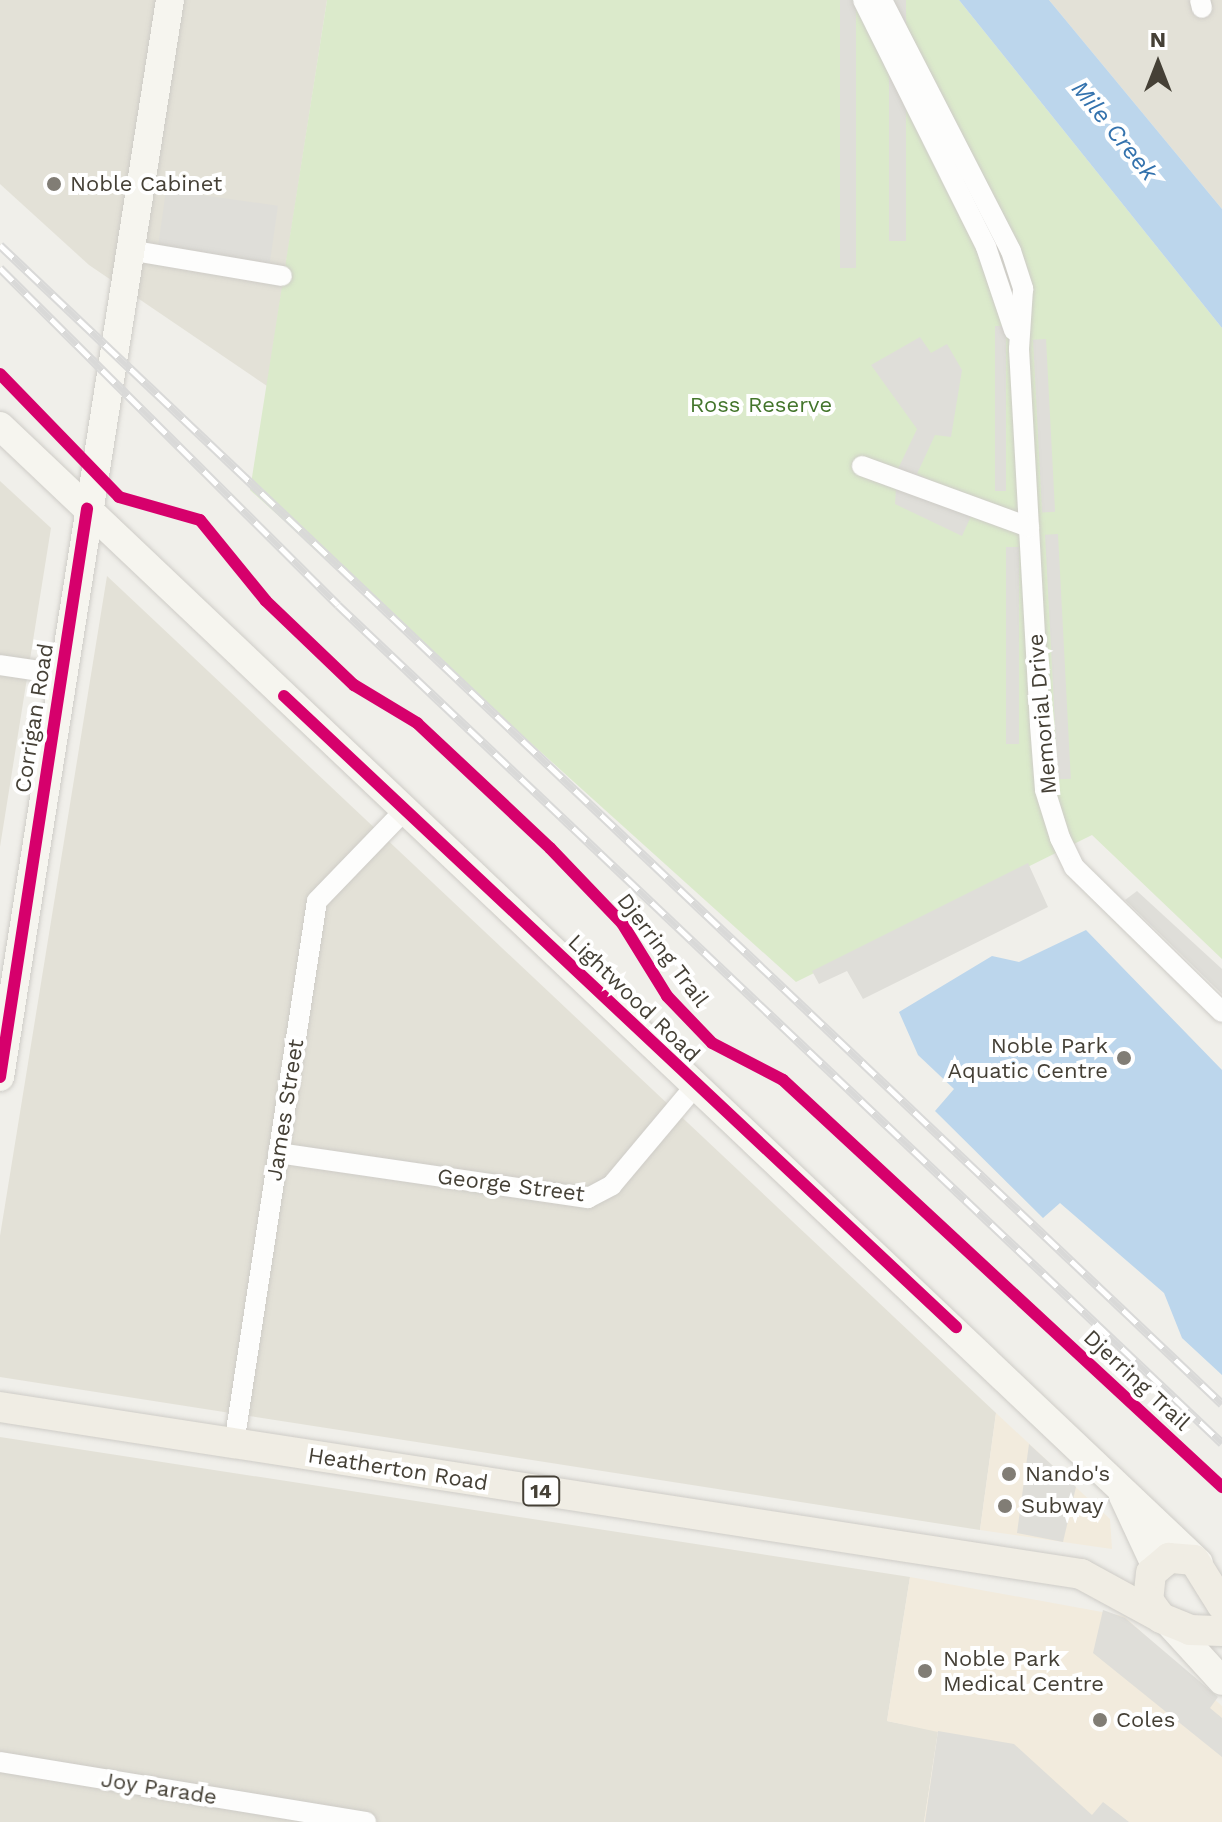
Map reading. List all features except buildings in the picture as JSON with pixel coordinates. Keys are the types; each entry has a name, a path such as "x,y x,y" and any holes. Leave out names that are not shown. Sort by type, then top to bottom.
{"main road":[{"name":"Corrigan Road","path":"0,1077 4,1032 60,674 170,0"},
{"name":"Lightwood Road","path":"0,426 1208,1569"},
{"name":"Heatherton Road","path":"0,1407 1081,1574 1155,1566"},
{"name":"Lightwood Road","path":"1117,1485 1155,1566"},
{"name":"14","path":"1155,1566 1174,1557 1208,1569"},
{"path":"1155,1566 1147,1595 1164,1620 1222,1681"},
{"path":"1208,1569 1222,1605"},
{"name":"Heatherton Road","path":"1081,1574 1164,1620"},
{"name":"14","path":"1164,1620 1222,1631"}],"street":[{"name":"Memorial Drive","path":"863,0 986,247 1019,349"},
{"name":"Memorial Drive","path":"882,0 1011,251 1023,289 1019,349 1045,790 1060,838 1088,883 1222,1012"},
{"path":"129,250 282,276"},
{"path":"862,466 1029,527"},
{"path":"0,665 60,674"},
{"name":"James Street","path":"234,1444 317,901 405,810"},
{"name":"George Street","path":"278,1153 588,1198 612,1185 696,1085"},
{"name":"Joy Parade","path":"0,1762 366,1822"}],"shaded area":[{"path":"0,0 327,0 267,386 89,265 0,184"},
{"path":"840,0 856,0 856,268 840,268"},
{"path":"889,0 906,0 906,241 889,241"},
{"path":"1049,0 1222,0 1222,209"},
{"path":"166,190 278,206 267,280 156,264"},
{"path":"995,326 1006,326 1006,491 995,491"},
{"path":"920,337 931,353 947,344 962,370 951,437 935,435 917,474 977,503 962,536 895,504 897,471 917,429 871,365"},
{"path":"1046,339 1055,512 1042,512 1033,340"},
{"path":"0,481 51,528 0,847"},
{"path":"1058,534 1071,779 1058,779 1045,535"},
{"path":"1006,547 1019,547 1019,744 1006,744"},
{"path":"107,576 996,1413 980,1530 0,1377 0,1236"},
{"path":"1028,863 1048,907 863,999 847,971 819,984 812,971"},
{"path":"1137,891 1222,969 1222,994 1125,900"},
{"path":"996,1413 1110,1519 1112,1549 980,1530"},
{"path":"0,1437 910,1577 887,1721 938,1731 924,1822 0,1822"},
{"path":"1029,1444 1076,1487 1063,1542 1017,1533"},
{"path":"910,1577 1124,1616 1222,1706 1222,1822 924,1822 938,1732 887,1721"},
{"path":"1103,1610 1125,1618 1218,1697 1210,1708 1222,1718 1222,1757 1093,1653"},
{"path":"938,1731 1014,1744 1092,1815 1103,1802 1129,1822 925,1822"}],"green space":[{"name":"Ross Reserve","path":"327,0 959,0 1222,328 1222,959 1092,835 796,982 250,490"}],"water":[{"name":"Mile Creek","path":"959,0 1049,0 1222,209 1222,328"},
{"path":"1086,930 1222,1070 1222,1375 1182,1338 1164,1293 1060,1203 1043,1218 935,1111 954,1089 918,1055 899,1012 992,956 1019,962"}],"railway":[{"path":"0,245 1222,1404"},
{"path":"0,268 338,605 1222,1443"}],"cycle path":[{"name":"Djerring Trail","path":"0,374 119,497 200,520 266,601 354,685 417,723 550,848 622,923 667,996 712,1043 783,1080 1222,1487"},
{"path":"0,1077 87,509"},
{"path":"284,696 956,1327"}],"place":[{"name":"Noble Cabinet","path":"54,184"},
{"name":"Noble Park Aquatic Centre","path":"1124,1058"},
{"name":"Nando's","path":"1009,1474"},
{"name":"Subway","path":"1005,1506"},
{"name":"Noble Park Medical Centre","path":"925,1671"},
{"name":"Coles","path":"1100,1720"}]}
